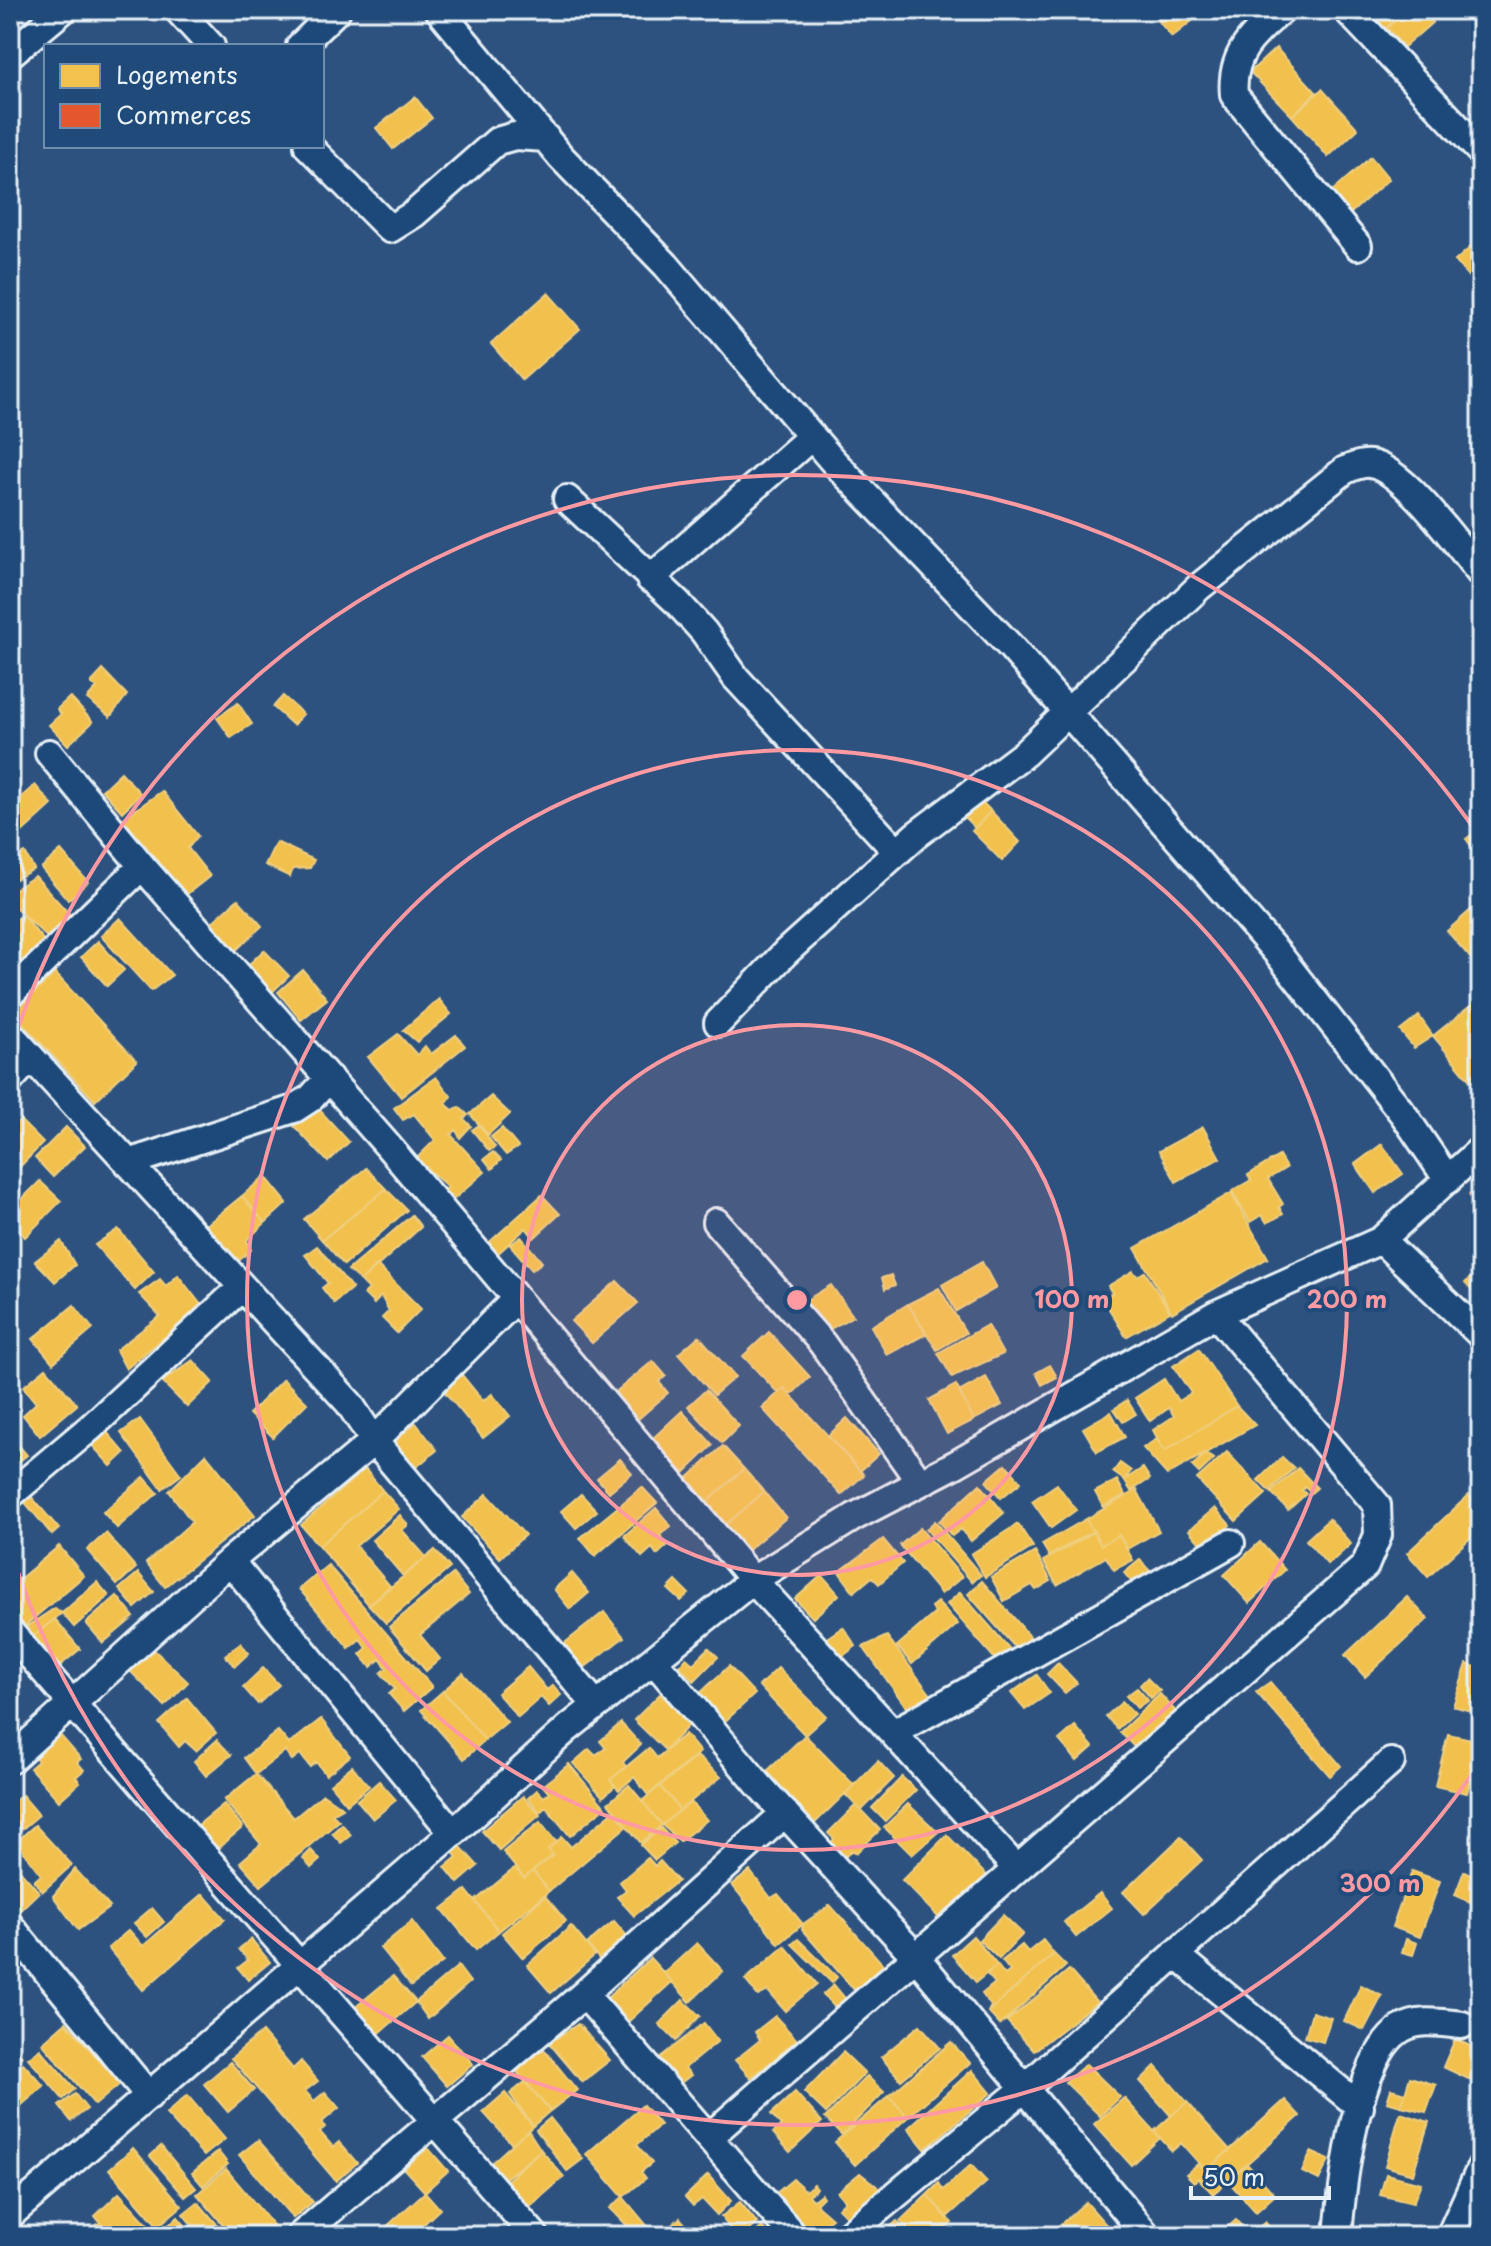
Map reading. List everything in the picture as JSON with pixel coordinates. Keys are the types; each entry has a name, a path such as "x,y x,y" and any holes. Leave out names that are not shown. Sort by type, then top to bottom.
{"street":[{"path":"10,54 63,10"},
{"path":"178,10 209,44"},
{"path":"302,44 337,10"},
{"path":"439,10 546,138 666,265 812,436 1068,712 1279,955 1404,1115 1448,1180"},
{"path":"1282,10 1248,37 1238,58 1233,80 1234,95 1358,246"},
{"path":"1347,10 1481,152"},
{"path":"310,148 390,229 414,214 497,141 515,136 546,138"},
{"path":"650,579 812,436"},
{"path":"718,1023 786,952 897,852 1025,753 1199,587 1316,491 1360,464 1383,469 1405,486 1481,574"},
{"path":"567,499 677,602 704,632 736,678 897,852"},
{"path":"49,753 142,866 329,1078 753,1580 1017,1869"},
{"path":"10,994 142,866"},
{"path":"10,1034 349,1403 374,1441 596,1705"},
{"path":"10,1080 30,1058"},
{"path":"128,1163 294,1109 311,1098 329,1078"},
{"path":"10,2215 453,1833 596,1705 753,1580 854,1517 1216,1314 1381,1240 1481,1149"},
{"path":"716,1222 822,1343 920,1482"},
{"path":"1381,1240 1481,1335"},
{"path":"10,1495 91,1427 242,1287"},
{"path":"10,1760 230,1561 374,1441 516,1299"},
{"path":"709,2137 1365,1566 1378,1535 1377,1505 1216,1314"},
{"path":"893,1733 1231,1543"},
{"path":"230,1561 453,1833"},
{"path":"10,1632 535,2236"},
{"path":"654,1661 785,1813 916,1957 1147,2236"},
{"path":"846,2236 1025,2088 1391,1762"},
{"path":"300,2236 584,1994 785,1813"},
{"path":"10,1926 149,2096"},
{"path":"1175,1954 1360,2107"},
{"path":"584,1994 794,2236"},
{"path":"1338,2236 1346,2158 1360,2107 1385,2041 1404,2027 1425,2022 1462,2025"},
{"path":"1450,2236 1481,2167"}],"building: Logements":[{"path":"1149,10 1185,10 1193,20 1172,37"},
{"path":"1364,10 1407,10 1382,31"},
{"path":"1407,10 1422,10 1433,22 1404,47 1387,28"},
{"path":"1276,48 1316,92 1292,116 1250,72"},
{"path":"1322,89 1358,129 1328,157 1292,116"},
{"path":"415,97 432,118 393,149 376,128"},
{"path":"1371,157 1389,179 1342,221 1323,199"},
{"path":"1473,245 1481,254 1481,291 1455,261"},
{"path":"548,293 580,329 522,380 491,344"},
{"path":"103,670 127,695 110,717 87,699 97,688 91,683"},
{"path":"283,696 303,714 293,725 273,707"},
{"path":"70,697 93,722 68,745 49,725 61,714 57,709"},
{"path":"238,703 252,724 231,738 217,718"},
{"path":"121,772 141,794 122,812 102,790"},
{"path":"35,785 52,805 10,843 10,807"},
{"path":"162,791 198,836 188,848 210,876 182,898 121,820"},
{"path":"981,801 991,811 975,828 965,818"},
{"path":"991,811 1020,842 1002,861 972,831"},
{"path":"1475,832 1481,840 1472,847 1466,839"},
{"path":"276,842 314,860 310,868 293,869 290,877 265,865"},
{"path":"1481,844 1481,861 1472,851"},
{"path":"61,851 88,882 68,900 41,868"},
{"path":"25,853 34,869 10,882 10,861"},
{"path":"35,876 71,916 49,939 10,902 10,892"},
{"path":"238,899 262,926 232,954 208,926"},
{"path":"1472,909 1481,920 1481,970 1447,931"},
{"path":"22,915 45,942 10,973 10,925"},
{"path":"120,918 172,975 151,991 101,936"},
{"path":"98,941 124,970 107,986 81,957"},
{"path":"264,950 289,976 268,996 243,970"},
{"path":"303,970 327,999 301,1020 278,992"},
{"path":"55,973 137,1061 95,1101 13,1013"},
{"path":"439,999 451,1014 417,1042 403,1030"},
{"path":"1479,999 1481,1067 1468,1078 1433,1036"},
{"path":"1419,1016 1433,1036 1414,1048 1400,1031"},
{"path":"398,1034 417,1055 425,1046 431,1054 456,1035 465,1046 401,1097 368,1057"},
{"path":"1481,1067 1481,1093 1468,1078"},
{"path":"436,1077 451,1096 446,1104 453,1110 459,1107 468,1115 464,1119 471,1126 460,1138 456,1130 451,1135 485,1172 445,1207 438,1197 448,1187 416,1159 435,1140 414,1114 403,1120 394,1108"},
{"path":"491,1096 510,1114 488,1135 470,1114"},
{"path":"315,1105 349,1142 328,1162 293,1125"},
{"path":"20,1120 43,1143 10,1177 10,1130"},
{"path":"479,1125 495,1147 489,1151 472,1130"},
{"path":"66,1127 85,1146 53,1177 35,1158"},
{"path":"1203,1127 1220,1158 1176,1182 1159,1151"},
{"path":"502,1128 518,1147 506,1155 491,1137"},
{"path":"1382,1144 1403,1174 1375,1193 1355,1164"},
{"path":"493,1152 501,1160 492,1169 484,1159"},
{"path":"1279,1156 1286,1168 1268,1179 1283,1204 1279,1207 1283,1214 1267,1223 1262,1215 1250,1222 1232,1191 1251,1180 1248,1175"},
{"path":"366,1168 386,1189 322,1240 304,1219"},
{"path":"265,1176 287,1203 265,1223 242,1196"},
{"path":"40,1181 61,1201 25,1237 10,1223 10,1211"},
{"path":"386,1189 407,1210 344,1265 322,1240"},
{"path":"1231,1193 1268,1258 1172,1313 1135,1248"},
{"path":"542,1195 560,1214 534,1238 526,1228 494,1257 485,1246"},
{"path":"242,1196 265,1223 247,1240 251,1250 235,1264 204,1227"},
{"path":"412,1215 421,1227 361,1281 348,1270"},
{"path":"118,1229 154,1272 135,1290 95,1245"},
{"path":"521,1237 542,1262 532,1270 510,1245"},
{"path":"61,1241 75,1265 55,1282 35,1261"},
{"path":"317,1246 352,1288 334,1303 322,1288 328,1283 305,1255"},
{"path":"982,1262 996,1288 956,1311 942,1285"},
{"path":"377,1265 421,1309 397,1333 382,1318 389,1311 381,1296 374,1304 364,1294 369,1289 361,1281"},
{"path":"1481,1268 1481,1294 1478,1297 1465,1283"},
{"path":"1133,1271 1137,1276 1145,1272 1170,1312 1126,1337 1103,1299 1112,1293 1108,1286"},
{"path":"178,1275 202,1306 126,1369 116,1350 160,1316 139,1294 160,1279 166,1286"},
{"path":"891,1275 895,1285 885,1289 882,1278"},
{"path":"617,1281 638,1303 592,1343 571,1321"},
{"path":"831,1285 853,1316 822,1334 800,1304"},
{"path":"939,1288 966,1333 937,1350 908,1304"},
{"path":"908,1304 926,1334 887,1355 871,1326"},
{"path":"74,1305 93,1329 53,1363 33,1339"},
{"path":"987,1325 1003,1354 952,1377 938,1353"},
{"path":"769,1332 810,1377 791,1395 784,1388 778,1393 743,1356"},
{"path":"699,1336 735,1377 714,1395 678,1354"},
{"path":"1199,1349 1237,1406 1164,1451 1153,1430 1174,1416 1169,1408 1150,1421 1135,1398 1164,1379 1178,1401 1191,1393 1173,1366"},
{"path":"193,1360 213,1382 187,1407 162,1382"},
{"path":"653,1361 666,1376 659,1382 668,1393 636,1421 613,1394"},
{"path":"1050,1365 1057,1377 1042,1385 1036,1373"},
{"path":"46,1368 77,1405 40,1436 23,1415 36,1403 23,1387"},
{"path":"462,1375 483,1401 492,1394 510,1416 483,1438 443,1390"},
{"path":"986,1377 1002,1405 974,1420 959,1392"},
{"path":"283,1379 307,1403 273,1437 249,1414"},
{"path":"956,1385 974,1420 947,1434 929,1400"},
{"path":"784,1388 864,1475 841,1495 762,1408"},
{"path":"706,1390 739,1426 722,1443 688,1406"},
{"path":"1127,1400 1136,1414 1123,1422 1114,1409"},
{"path":"1237,1406 1255,1425 1167,1475 1143,1448 1157,1439 1164,1451"},
{"path":"682,1411 713,1445 684,1473 652,1439"},
{"path":"1111,1412 1125,1437 1097,1452 1083,1428"},
{"path":"847,1418 879,1454 860,1471 828,1436"},
{"path":"140,1419 181,1475 162,1489 121,1433"},
{"path":"416,1423 437,1450 409,1473 387,1447"},
{"path":"105,1430 125,1453 111,1466 90,1443"},
{"path":"10,1435 27,1455 13,1466 10,1462"},
{"path":"723,1446 744,1469 704,1505 684,1481"},
{"path":"1227,1452 1266,1494 1236,1521 1197,1479"},
{"path":"206,1454 255,1515 165,1587 146,1563 192,1522 169,1491"},
{"path":"1205,1454 1214,1459 1199,1473 1192,1466"},
{"path":"1282,1457 1294,1468 1269,1491 1258,1480"},
{"path":"620,1459 632,1473 609,1492 597,1478"},
{"path":"1120,1463 1131,1471 1124,1480 1113,1472"},
{"path":"1006,1464 1021,1482 1001,1498 986,1481"},
{"path":"1143,1468 1150,1479 1131,1491 1124,1480"},
{"path":"1298,1468 1317,1488 1311,1493 1305,1487 1302,1490 1306,1494 1288,1510 1271,1492"},
{"path":"365,1469 383,1491 319,1546 301,1525"},
{"path":"744,1469 764,1492 722,1528 704,1505"},
{"path":"144,1477 158,1493 117,1528 103,1512"},
{"path":"1117,1480 1125,1495 1103,1507 1095,1492"},
{"path":"980,1484 1004,1513 971,1541 961,1529 952,1536 939,1521"},
{"path":"1057,1484 1076,1510 1051,1528 1032,1501"},
{"path":"642,1487 657,1503 595,1556 580,1538"},
{"path":"1137,1490 1159,1531 1127,1549 1119,1535 1101,1545 1086,1519"},
{"path":"383,1491 399,1509 356,1546 390,1586 369,1605 319,1546"},
{"path":"764,1492 786,1518 743,1554 722,1528"},
{"path":"29,1494 59,1529 52,1535 23,1500"},
{"path":"487,1494 525,1535 500,1558 462,1517"},
{"path":"581,1494 597,1511 576,1528 561,1511"},
{"path":"1469,1495 1481,1507 1481,1528 1428,1577 1407,1553"},
{"path":"656,1508 671,1526 660,1535 668,1545 657,1555 652,1548 642,1557 624,1536"},
{"path":"1215,1508 1230,1525 1204,1548 1189,1530"},
{"path":"400,1515 408,1525 402,1530 426,1557 403,1576 372,1540"},
{"path":"1086,1519 1093,1531 1049,1556 1042,1544"},
{"path":"1329,1519 1351,1544 1328,1565 1306,1540"},
{"path":"935,1521 981,1575 972,1582 926,1529"},
{"path":"1018,1524 1033,1547 985,1577 971,1554"},
{"path":"920,1528 962,1577 941,1594 900,1545"},
{"path":"1094,1532 1101,1545 1119,1535 1133,1560 1114,1570 1106,1557 1057,1585 1043,1561"},
{"path":"106,1533 136,1568 117,1585 87,1550"},
{"path":"883,1539 903,1563 879,1584 872,1577 854,1592 839,1572"},
{"path":"1260,1542 1285,1570 1249,1603 1224,1575"},
{"path":"59,1546 84,1576 21,1629 10,1615 10,1587"},
{"path":"435,1550 450,1568 386,1623 369,1605"},
{"path":"1035,1552 1051,1581 1036,1590 1032,1585 1004,1601 991,1577"},
{"path":"1140,1560 1156,1578 1140,1592 1124,1573"},
{"path":"328,1565 432,1687 404,1711 389,1694 395,1689 381,1673 387,1668 380,1659 371,1667 360,1654 367,1648 360,1639 349,1648 299,1589"},
{"path":"138,1573 154,1592 135,1608 119,1589"},
{"path":"572,1573 589,1593 570,1609 554,1589"},
{"path":"453,1574 469,1594 420,1635 440,1659 426,1671 389,1627"},
{"path":"822,1575 839,1595 813,1618 795,1599"},
{"path":"676,1581 689,1594 681,1601 668,1589"},
{"path":"982,1581 1033,1640 1019,1652 968,1594"},
{"path":"97,1582 109,1596 74,1627 62,1613"},
{"path":"960,1592 1015,1655 1002,1667 947,1604"},
{"path":"117,1596 134,1617 103,1643 86,1623"},
{"path":"1407,1597 1428,1619 1365,1677 1345,1655"},
{"path":"937,1602 958,1624 912,1664 897,1646 935,1613 931,1607"},
{"path":"55,1608 62,1613 31,1638 20,1631"},
{"path":"604,1612 624,1637 580,1671 561,1646"},
{"path":"55,1619 80,1649 56,1669 31,1638"},
{"path":"843,1627 856,1646 835,1662 821,1642"},
{"path":"887,1636 934,1699 912,1715 863,1647"},
{"path":"240,1643 249,1653 235,1666 225,1655"},
{"path":"150,1646 188,1682 165,1706 128,1669"},
{"path":"709,1648 718,1657 694,1681 679,1666 686,1658 693,1664"},
{"path":"1058,1663 1077,1683 1065,1693 1047,1674"},
{"path":"1467,1664 1481,1669 1481,1714 1453,1706"},
{"path":"729,1666 755,1694 722,1724 697,1696"},
{"path":"528,1667 547,1690 553,1685 561,1695 549,1706 541,1697 518,1717 497,1693"},
{"path":"263,1668 279,1685 258,1704 243,1687"},
{"path":"778,1668 826,1716 805,1735 759,1686"},
{"path":"463,1673 507,1722 485,1740 443,1691"},
{"path":"1037,1675 1050,1693 1025,1710 1011,1693"},
{"path":"1147,1678 1160,1691 1151,1698 1140,1685"},
{"path":"1270,1682 1341,1766 1330,1776 1256,1692"},
{"path":"1137,1688 1148,1700 1137,1708 1126,1696"},
{"path":"443,1691 485,1740 464,1759 421,1710"},
{"path":"660,1694 690,1724 665,1750 634,1720"},
{"path":"1160,1694 1178,1714 1136,1749 1120,1732"},
{"path":"187,1698 216,1733 196,1751 185,1741 179,1747 159,1723"},
{"path":"1122,1702 1134,1714 1117,1729 1106,1716"},
{"path":"321,1719 350,1756 326,1775 316,1762 310,1767 300,1754 292,1760 285,1751 256,1774 244,1758 278,1731 289,1744"},
{"path":"621,1723 641,1745 623,1762 626,1767 610,1780 615,1786 603,1797 573,1763 589,1749 595,1755 606,1748 600,1741"},
{"path":"1075,1726 1093,1747 1077,1761 1059,1740"},
{"path":"685,1734 700,1752 648,1795 634,1777 619,1790 610,1780 649,1748 657,1758"},
{"path":"1448,1734 1481,1741 1467,1793 1435,1786"},
{"path":"60,1735 81,1759 77,1762 84,1770 76,1777 80,1782 59,1801 30,1768 38,1761 35,1757"},
{"path":"805,1735 854,1785 815,1823 766,1772"},
{"path":"217,1740 231,1755 206,1776 194,1761"},
{"path":"697,1756 721,1777 680,1810 660,1786"},
{"path":"878,1761 894,1778 861,1811 845,1794"},
{"path":"569,1764 605,1807 570,1836 546,1807 540,1812 528,1798 537,1790 544,1797 549,1793 543,1786"},
{"path":"352,1766 369,1786 347,1804 330,1784"},
{"path":"256,1774 294,1818 323,1794 343,1808 332,1814 339,1821 261,1886 240,1862 261,1844 224,1800"},
{"path":"902,1777 916,1790 885,1821 872,1808"},
{"path":"379,1781 396,1800 373,1819 357,1800"},
{"path":"629,1785 662,1825 641,1843 608,1803"},
{"path":"660,1786 680,1810 662,1825 642,1801"},
{"path":"22,1795 39,1815 21,1830 10,1816 10,1805"},
{"path":"523,1796 540,1815 499,1850 482,1831"},
{"path":"691,1802 707,1820 680,1841 662,1825"},
{"path":"224,1804 243,1827 211,1854 192,1830"},
{"path":"908,1804 938,1832 912,1855 884,1827"},
{"path":"856,1805 880,1830 856,1853 852,1850 844,1858 830,1844 834,1839 828,1833"},
{"path":"614,1811 627,1826 549,1891 533,1871 553,1855 548,1849 562,1837 571,1847"},
{"path":"540,1822 556,1842 548,1849 553,1855 524,1878 503,1852"},
{"path":"342,1824 351,1835 341,1843 332,1833"},
{"path":"35,1825 72,1865 43,1891 34,1881 41,1875 16,1842"},
{"path":"661,1828 675,1843 655,1860 641,1845"},
{"path":"947,1835 987,1876 942,1921 902,1880"},
{"path":"1181,1837 1202,1860 1144,1914 1123,1892"},
{"path":"459,1845 478,1866 458,1883 445,1867 457,1857 452,1851"},
{"path":"311,1850 320,1860 311,1868 303,1858"},
{"path":"648,1858 655,1866 660,1861 678,1881 634,1916 617,1897 626,1890 620,1882"},
{"path":"10,1859 39,1892 16,1914 10,1908"},
{"path":"515,1868 524,1878 533,1871 549,1891 499,1931 475,1901"},
{"path":"75,1869 110,1907 78,1930 53,1896"},
{"path":"750,1871 771,1898 778,1894 803,1924 779,1944 732,1885"},
{"path":"1412,1871 1440,1881 1420,1937 1392,1927"},
{"path":"1464,1871 1479,1878 1481,1874 1479,1906 1455,1895"},
{"path":"466,1890 499,1931 476,1950 442,1909"},
{"path":"1100,1893 1112,1908 1076,1937 1064,1922"},
{"path":"203,1894 225,1919 143,1990 108,1948 129,1930 143,1946"},
{"path":"545,1896 566,1921 523,1958 502,1933"},
{"path":"830,1905 887,1969 857,1993 802,1930 803,1924"},
{"path":"152,1908 164,1922 147,1937 134,1923"},
{"path":"1003,1915 1023,1934 999,1959 979,1940"},
{"path":"412,1921 443,1962 411,1986 380,1948"},
{"path":"614,1921 627,1936 600,1960 587,1944"},
{"path":"571,1926 595,1955 551,1993 527,1965"},
{"path":"973,1936 997,1965 976,1982 952,1955"},
{"path":"251,1939 270,1962 248,1980 238,1968 248,1960 239,1949"},
{"path":"798,1939 837,1977 832,1983 792,1944"},
{"path":"1406,1939 1417,1943 1413,1955 1402,1952"},
{"path":"1043,1940 1054,1954 988,2012 991,2006 982,1994 995,1983 987,1974 997,1965 1005,1975 1010,1971 1002,1961 1022,1945 1028,1952"},
{"path":"697,1943 723,1971 690,2002 664,1973"},
{"path":"785,1946 817,1984 785,2011 768,1991 758,1996 745,1980"},
{"path":"1054,1954 1066,1966 1000,2025 988,2012"},
{"path":"650,1958 672,1982 629,2021 607,1998"},
{"path":"458,1966 470,1982 428,2019 416,2002"},
{"path":"1069,1970 1097,2002 1034,2051 1007,2021"},
{"path":"393,1976 416,2002 376,2036 353,2009"},
{"path":"834,1985 848,2002 838,2011 823,1994"},
{"path":"1361,1985 1382,1996 1364,2030 1344,2021"},
{"path":"683,2000 700,2016 676,2041 659,2024"},
{"path":"1312,2012 1331,2018 1323,2042 1305,2037"},
{"path":"775,2016 797,2040 751,2078 735,2060 760,2040 755,2032"},
{"path":"66,2022 120,2084 95,2105 42,2043"},
{"path":"704,2023 718,2041 685,2068 691,2075 678,2085 658,2059"},
{"path":"578,2024 610,2060 582,2082 549,2043"},
{"path":"920,2025 940,2048 901,2080 881,2057"},
{"path":"262,2032 293,2069 301,2061 318,2081 305,2091 314,2101 325,2092 339,2108 321,2123 325,2127 320,2132 333,2147 339,2142 357,2163 336,2181 231,2058"},
{"path":"448,2035 473,2064 447,2086 422,2057"},
{"path":"1455,2039 1481,2051 1481,2085 1443,2067"},
{"path":"10,2042 22,2056 10,2067"},
{"path":"951,2042 970,2063 908,2117 889,2096"},
{"path":"543,2048 577,2090 550,2111 517,2072"},
{"path":"40,2049 75,2089 63,2099 28,2058"},
{"path":"843,2052 865,2073 826,2113 804,2092"},
{"path":"230,2062 254,2090 228,2112 204,2084"},
{"path":"23,2063 44,2086 10,2115 10,2074"},
{"path":"1086,2064 1120,2097 1100,2116 1065,2082"},
{"path":"1155,2066 1187,2102 1171,2116 1140,2081"},
{"path":"972,2070 991,2093 925,2149 908,2128"},
{"path":"867,2076 884,2092 842,2135 825,2118"},
{"path":"1410,2077 1436,2085 1426,2112 1401,2106"},
{"path":"525,2082 550,2111 533,2126 510,2094"},
{"path":"1391,2089 1405,2093 1401,2106 1387,2102"},
{"path":"795,2092 822,2122 790,2152 773,2133 781,2125 771,2114"},
{"path":"505,2093 533,2126 512,2144 483,2112"},
{"path":"75,2094 87,2109 71,2121 59,2106"},
{"path":"187,2095 225,2139 204,2156 166,2114"},
{"path":"889,2096 908,2117 855,2165 835,2142"},
{"path":"1124,2098 1160,2138 1131,2165 1094,2124"},
{"path":"1285,2100 1300,2116 1213,2194 1198,2178 1194,2182 1186,2174 1199,2163 1206,2171"},
{"path":"1187,2102 1230,2150 1206,2171 1181,2143 1172,2151 1154,2131"},
{"path":"643,2105 660,2125 637,2145 652,2163 641,2172 646,2178 623,2197 586,2154"},
{"path":"1400,2113 1429,2122 1413,2174 1385,2166"},
{"path":"550,2118 583,2159 567,2171 536,2130"},
{"path":"528,2130 541,2150 502,2181 489,2165"},
{"path":"258,2140 313,2202 293,2218 239,2155"},
{"path":"161,2146 196,2188 185,2197 150,2156"},
{"path":"133,2148 182,2206 158,2226 109,2169"},
{"path":"428,2148 448,2171 425,2192 404,2169"},
{"path":"541,2150 564,2177 526,2210 503,2184"},
{"path":"218,2151 228,2164 203,2186 192,2173"},
{"path":"1311,2152 1329,2160 1319,2180 1302,2172"},
{"path":"1247,2164 1275,2195 1256,2212 1228,2181"},
{"path":"971,2165 987,2182 947,2217 927,2195 939,2183 943,2190"},
{"path":"226,2169 278,2231 272,2236 233,2236 197,2194"},
{"path":"860,2173 879,2188 875,2194 880,2200 848,2218 838,2208 845,2201 837,2192"},
{"path":"1386,2174 1421,2183 1413,2203 1380,2195"},
{"path":"708,2175 731,2201 717,2215 702,2199 693,2206 685,2197"},
{"path":"793,2179 806,2191 814,2184 817,2188 809,2195 813,2200 821,2194 823,2197 816,2204 832,2218 811,2234 775,2194"},
{"path":"425,2192 440,2209 411,2236 392,2236 385,2228"},
{"path":"119,2193 154,2231 148,2236 86,2236 100,2222 95,2216"},
{"path":"927,2195 952,2223 938,2236 930,2232 913,2236 900,2221"},
{"path":"623,2197 654,2234 637,2236 610,2208"},
{"path":"198,2202 227,2236 201,2236 183,2214"},
{"path":"740,2202 757,2223 743,2236 736,2236 721,2217"},
{"path":"1086,2202 1116,2236 1047,2236"},
{"path":"178,2217 194,2236 165,2236 161,2231"},
{"path":"680,2218 695,2236 659,2236"},
{"path":"1236,2220 1250,2236 1218,2236"},
{"path":"897,2221 909,2236 880,2236"},
{"path":"1265,2222 1277,2236 1250,2236"},
{"path":"762,2227 770,2236 752,2236"}],"building: Commerces":[{"path":"1481,1169 1481,1208 1469,1195 1478,1187 1470,1179"}]}
